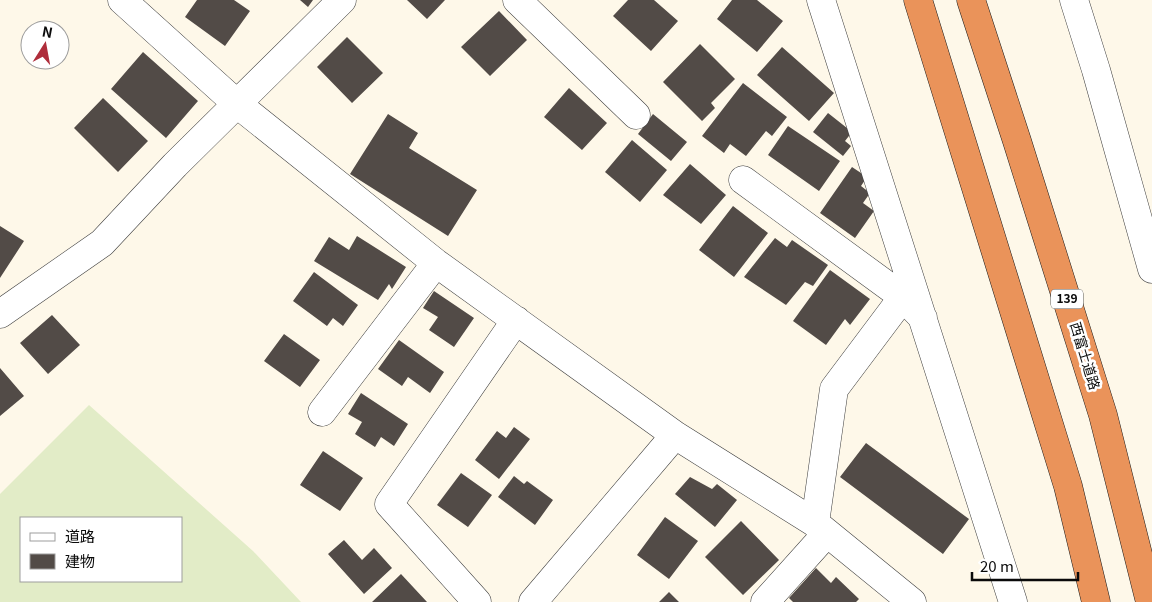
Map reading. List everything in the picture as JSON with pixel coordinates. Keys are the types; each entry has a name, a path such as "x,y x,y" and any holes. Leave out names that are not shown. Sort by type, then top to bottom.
{"highway":[{"path":"918,0 1068,486 1096,602"},
{"name":"西富士道路","path":"971,0 1103,415 1150,602"}],"street":[{"path":"122,0 236,104 436,263 675,435 821,528 884,594 912,602"},
{"path":"0,314 102,243 175,165 342,0"},
{"path":"517,0 636,115"},
{"path":"821,0 1014,602"},
{"path":"1074,0 1096,70 1152,269"},
{"path":"744,180 903,297 924,319"},
{"path":"322,412 436,263"},
{"path":"765,602 821,528 834,389 903,297"},
{"path":"477,602 389,504 516,320"},
{"path":"533,602 675,435"}],"green space":[{"path":"89,405 253,551 301,602 0,602 0,494"}],"building":[{"path":"197,0 234,0 250,11 225,46 185,17"},
{"path":"300,0 313,0 308,7"},
{"path":"407,0 445,0 427,19"},
{"path":"628,0 654,0 678,21 651,51 613,16"},
{"path":"732,0 757,0 783,21 757,52 717,19"},
{"path":"499,11 527,40 490,76 461,47"},
{"path":"347,37 383,73 352,103 317,67"},
{"path":"700,44 735,79 711,103 715,108 702,121 663,82"},
{"path":"782,47 834,93 809,121 757,75"},
{"path":"143,52 198,101 166,138 111,89"},
{"path":"743,83 787,117 772,136 766,131 746,156 730,144 724,153 702,136"},
{"path":"569,88 607,123 582,150 544,117"},
{"path":"103,98 148,141 118,172 74,128"},
{"path":"828,113 852,132 845,141 851,146 843,156 813,132"},
{"path":"388,114 418,133 409,148 477,190 448,236 350,174"},
{"path":"653,114 687,142 671,161 638,134"},
{"path":"788,126 840,161 819,191 768,155"},
{"path":"632,140 667,170 640,202 605,172"},
{"path":"690,164 726,195 701,224 663,195"},
{"path":"852,167 867,177 861,186 870,193 863,203 874,211 855,238 820,213"},
{"path":"733,206 768,233 734,277 699,250"},
{"path":"0,226 24,241 0,278"},
{"path":"357,236 406,267 392,289 389,284 378,300 314,261 329,237 349,250"},
{"path":"775,238 787,247 792,240 828,265 813,286 805,282 786,305 744,277"},
{"path":"830,270 870,299 850,325 845,319 826,345 793,321"},
{"path":"314,272 358,305 343,326 333,318 327,326 293,301"},
{"path":"434,291 474,318 454,347 429,330 438,317 423,308"},
{"path":"52,315 80,345 48,374 20,343"},
{"path":"284,334 320,360 300,387 264,361"},
{"path":"399,340 444,372 430,393 408,377 402,386 378,369"},
{"path":"0,368 24,396 0,416"},
{"path":"361,393 408,424 394,446 381,437 375,447 355,434 362,422 348,414"},
{"path":"514,427 530,439 499,479 475,460 497,431 506,438"},
{"path":"866,443 969,519 943,554 840,477"},
{"path":"323,451 363,478 340,511 300,485"},
{"path":"461,473 492,495 468,527 437,505"},
{"path":"514,476 524,484 527,481 553,500 535,525 498,497"},
{"path":"690,477 712,489 717,484 737,500 715,527 675,494"},
{"path":"665,517 698,541 669,579 637,555"},
{"path":"741,521 779,560 743,595 705,557"},
{"path":"344,540 362,560 374,548 392,568 364,594 328,554"},
{"path":"816,568 831,583 836,577 859,599 856,602 793,602 789,598"},
{"path":"401,574 427,602 372,602"},
{"path":"669,592 679,602 659,602"}]}
